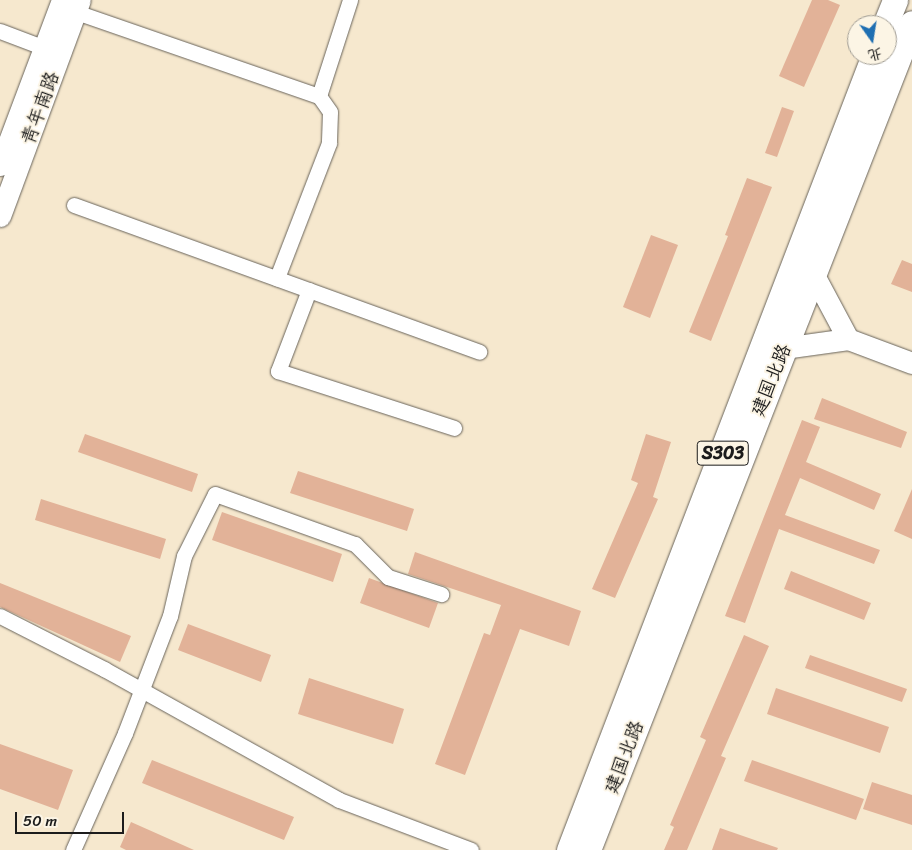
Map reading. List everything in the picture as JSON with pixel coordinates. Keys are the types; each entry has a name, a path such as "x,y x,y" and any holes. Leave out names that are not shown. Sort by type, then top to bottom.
{"main road":[{"path":"889,15 895,0"},
{"name":"建国北路","path":"569,850 772,350 815,276 912,23"},
{"name":"建国北路","path":"588,850 772,350 800,250 870,65"}],"street":[{"path":"320,96 350,0"},
{"path":"0,165 45,48 73,4 320,96 330,112 329,144 277,278"},
{"name":"青年南路","path":"0,216 73,4"},
{"path":"0,31 45,48"},
{"path":"74,205 479,352"},
{"path":"800,250 848,339"},
{"path":"309,290 278,371 454,428"},
{"path":"772,350 848,339 912,363"},
{"path":"73,850 142,690 170,616 184,556 215,494 355,544 388,577 441,594"},
{"path":"0,616 142,690 339,800 472,850"}],"building":[{"path":"812,0 828,0 840,5 804,87 779,76"},
{"path":"782,107 794,111 777,157 765,153"},
{"path":"747,178 772,187 711,341 689,332 728,236 725,235"},
{"path":"651,235 678,245 650,318 623,307"},
{"path":"902,260 912,264 912,292 891,284"},
{"path":"822,398 907,432 901,448 814,419"},
{"path":"802,420 820,427 806,462 881,494 874,510 800,478 785,515 880,550 874,564 779,529 745,623 725,616"},
{"path":"85,434 198,474 192,492 78,452"},
{"path":"646,434 671,442 653,497 658,499 615,598 592,589 638,483 631,480"},
{"path":"298,471 414,509 407,531 290,493"},
{"path":"912,489 912,539 894,531"},
{"path":"41,499 166,539 160,559 35,520"},
{"path":"222,512 342,554 333,582 212,540"},
{"path":"415,552 581,611 569,646 520,629 465,775 435,764 484,633 490,635 501,605 408,574"},
{"path":"791,571 871,603 864,620 784,589"},
{"path":"369,578 438,603 429,628 360,603"},
{"path":"0,583 131,636 120,662 0,607"},
{"path":"188,624 271,655 261,682 178,650"},
{"path":"744,635 769,646 721,756 726,758 687,850 664,850 674,827 670,825 706,740 700,737"},
{"path":"810,655 907,689 902,702 805,668"},
{"path":"309,678 404,709 393,744 298,714"},
{"path":"776,688 889,727 880,753 767,714"},
{"path":"0,744 73,770 58,810 0,789"},
{"path":"152,760 294,817 284,840 142,783"},
{"path":"752,760 864,799 856,820 744,781"},
{"path":"872,782 912,795 912,825 863,809"},
{"path":"131,822 194,850 126,850 120,847"},
{"path":"720,828 778,848 777,850 712,850"}]}
